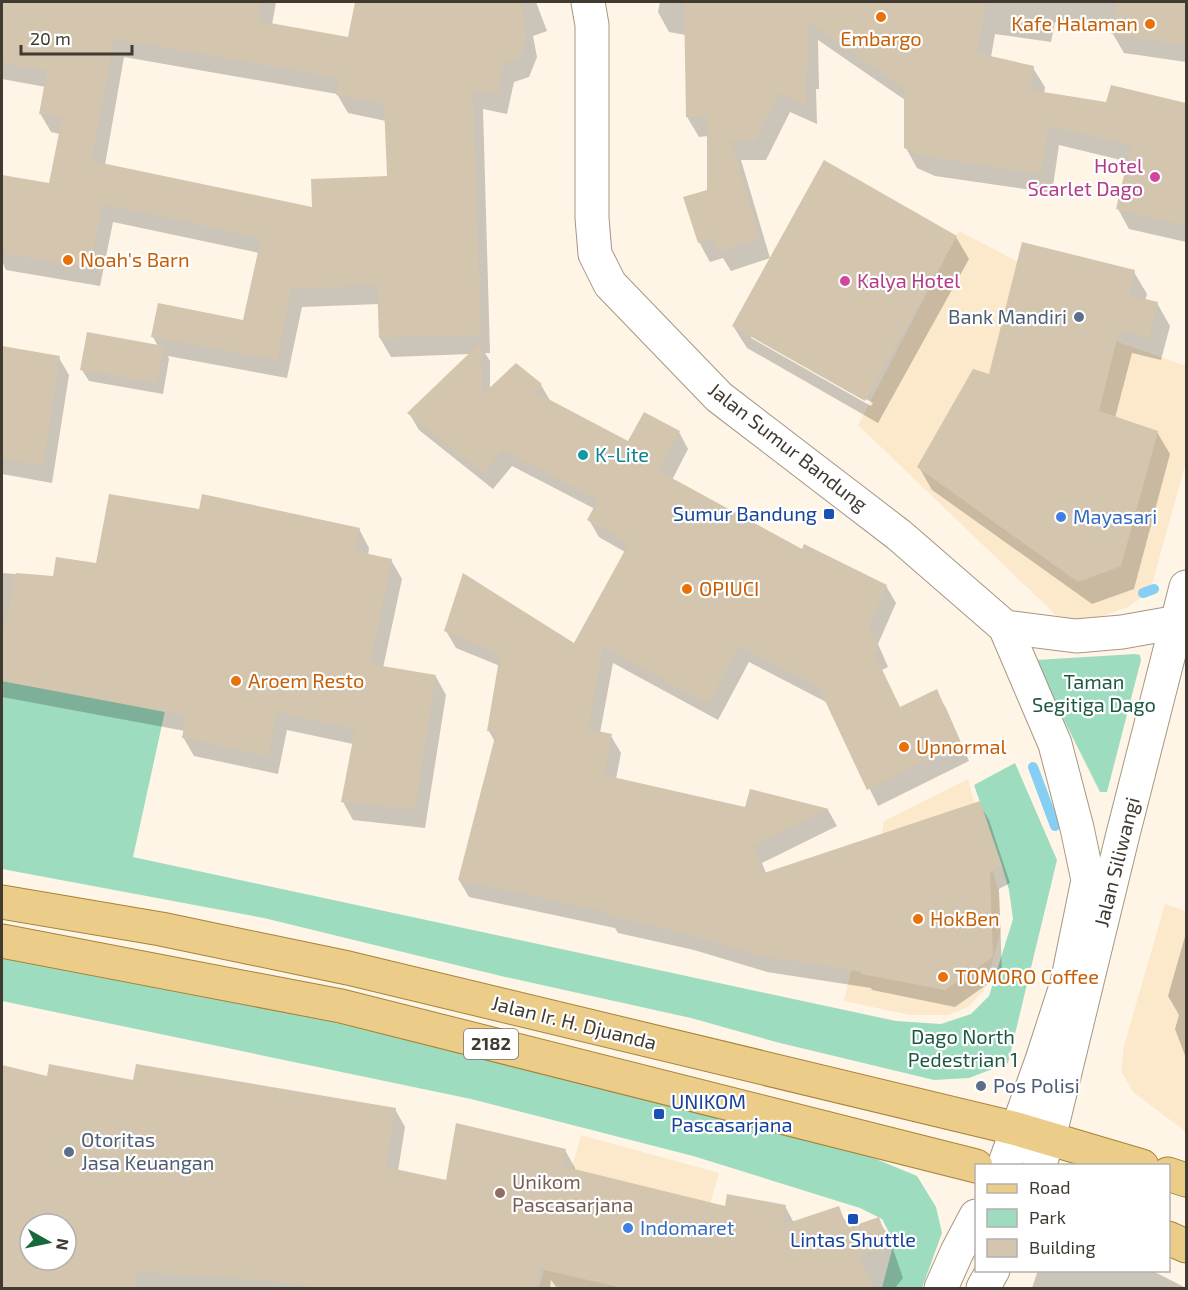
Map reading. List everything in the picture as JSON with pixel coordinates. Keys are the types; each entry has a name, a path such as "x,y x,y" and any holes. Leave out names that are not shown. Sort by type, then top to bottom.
{"main road":[{"name":"Jalan Ir. H. Djuanda","path":"2,902 161,929 327,963 1017,1130 1044,1152 1128,1164"},
{"name":"Jalan Ir. H. Djuanda","path":"2,941 340,1006 975,1166"},
{"path":"1170,1175 1186,1180"},
{"path":"1170,1239 1186,1246"}],"street":[{"name":"Jalan Sumur Bandung","path":"588,2 592,25 594,254 610,284 719,397 899,535 1005,627"},
{"name":"Jalan Siliwangi","path":"1044,1152 1186,587"},
{"path":"1005,627 1076,636 1122,632 1178,622"},
{"name":"Jalan Siliwangi","path":"1005,627 1055,744 1088,880 1066,983 1042,1060 1005,1164"},
{"path":"941,1288 975,1218"},
{"path":"983,1288 992,1272"}],"shaded area":[{"path":"959,231 1030,268 1018,307 1186,366 1186,462 1150,591 1128,607 1085,622 1057,616 858,425"},
{"path":"968,779 999,894 1001,931 984,990 968,1007 948,1015 910,1015 844,1001 884,821"},
{"path":"1165,904 1186,911 1186,1132 1133,1092 1121,1071 1124,1046"},
{"name":"Indomaret","path":"581,1135 719,1173 686,1288 539,1288"}],"green space":[{"name":"Taman Segitiga Dago","path":"1140,655 1141,660 1107,792 1100,792 1036,660"},
{"name":"Dago North Pedestrian 1","path":"2,681 165,711 133,857 896,1021 941,1024 971,1014 989,996 1013,919 1009,890 974,785 1015,763 1057,860 1008,1063 969,1078 934,1080 776,1042 691,1018 501,976 264,918 2,869"},
{"path":"2,950 469,1046 755,1119 876,1159 917,1176 936,1207 942,1233 922,1288 882,1288 894,1242 882,1219 860,1208 693,1156 471,1099 2,1001"}],"building":[{"path":"2,2 262,2 259,21 348,37 355,2 521,2 527,38 519,59 504,63 497,95 473,91 481,335 379,338 377,285 291,289 277,360 151,337 158,303 243,320 261,238 103,204 89,268 2,253 2,175 49,183 62,118 39,114 47,71 2,63","holes":["114,39 339,78 336,95 384,104 387,176 311,179 312,207 92,161"]},
{"path":"684,2 987,2 977,53 1034,66 1031,90 1106,102 1111,85 1186,103 1186,226 1116,209 1131,146 1049,126 1041,174 922,156 904,148 904,88 808,22 806,105 779,93 755,141 731,141 760,238 718,252 714,238 698,243 683,197 707,190 707,117 686,117"},
{"name":"Kafe Halaman","path":"1118,2 1186,2 1186,45 1111,34"},
{"name":"Kalya Hotel","path":"824,160 957,236 865,401 732,326"},
{"name":"Mayasari","path":"1022,242 1135,270 1129,295 1158,302 1149,338 1119,331 1099,411 1158,431 1121,566 1078,582 917,467 973,369 989,374"},
{"path":"87,332 164,346 157,383 80,370"},
{"path":"481,342 482,395 516,363 542,384 535,392 628,441 644,412 680,431 659,471 802,549 804,544 887,585 869,626 880,650 874,653 900,707 937,689 960,744 867,790 819,688 739,646 708,704 603,647 588,729 612,734 604,775 745,807 750,789 829,809 754,846 764,873 980,801 1002,866 990,872 993,957 945,990 861,974 861,972 756,955 683,933 607,916 607,912 458,880 496,733 487,731 500,654 444,631 463,573 574,643 629,543 587,520 598,500 502,450 483,473 407,413"},
{"path":"2,346 60,356 43,466 2,459"},
{"path":"109,494 199,509 202,494 360,528 355,551 392,559 370,664 436,675 415,810 341,802 355,729 277,712 268,756 182,738 186,716 2,681 2,637 16,573 53,576 56,557 96,563"},
{"path":"49,1064 133,1080 136,1064 396,1108 386,1167 446,1180 456,1123 566,1149 562,1166 725,1206 727,1194 786,1205 782,1225 839,1206 847,1228 879,1217 889,1246 859,1256 873,1288 623,1288 540,1269 536,1288 318,1288 266,1280 138,1272 135,1288 2,1288 2,1065 47,1076"}],"waterway":[{"path":"1143,593 1154,589"},
{"path":"1033,767 1055,826"}],"place":[{"name":"Embargo","path":"881,17"},
{"name":"Kafe Halaman","path":"1150,24"},
{"name":"Hotel Scarlet Dago","path":"1155,177"},
{"name":"Noah's Barn","path":"68,260"},
{"name":"Kalya Hotel","path":"845,281"},
{"name":"Bank Mandiri","path":"1079,317"},
{"name":"K-Lite","path":"583,455"},
{"name":"Sumur Bandung","path":"829,514"},
{"name":"Mayasari","path":"1061,517"},
{"name":"OPIUCI","path":"687,589"},
{"name":"Aroem Resto","path":"236,681"},
{"name":"Upnormal","path":"904,747"},
{"name":"HokBen","path":"918,919"},
{"name":"TOMORO Coffee","path":"943,977"},
{"name":"Pos Polisi","path":"981,1086"},
{"name":"UNIKOM Pascasarjana","path":"659,1114"},
{"name":"Otoritas Jasa Keuangan","path":"69,1152"},
{"name":"Unikom Pascasarjana","path":"500,1193"},
{"name":"Lintas Shuttle","path":"853,1219"},
{"name":"Indomaret","path":"628,1228"}]}
